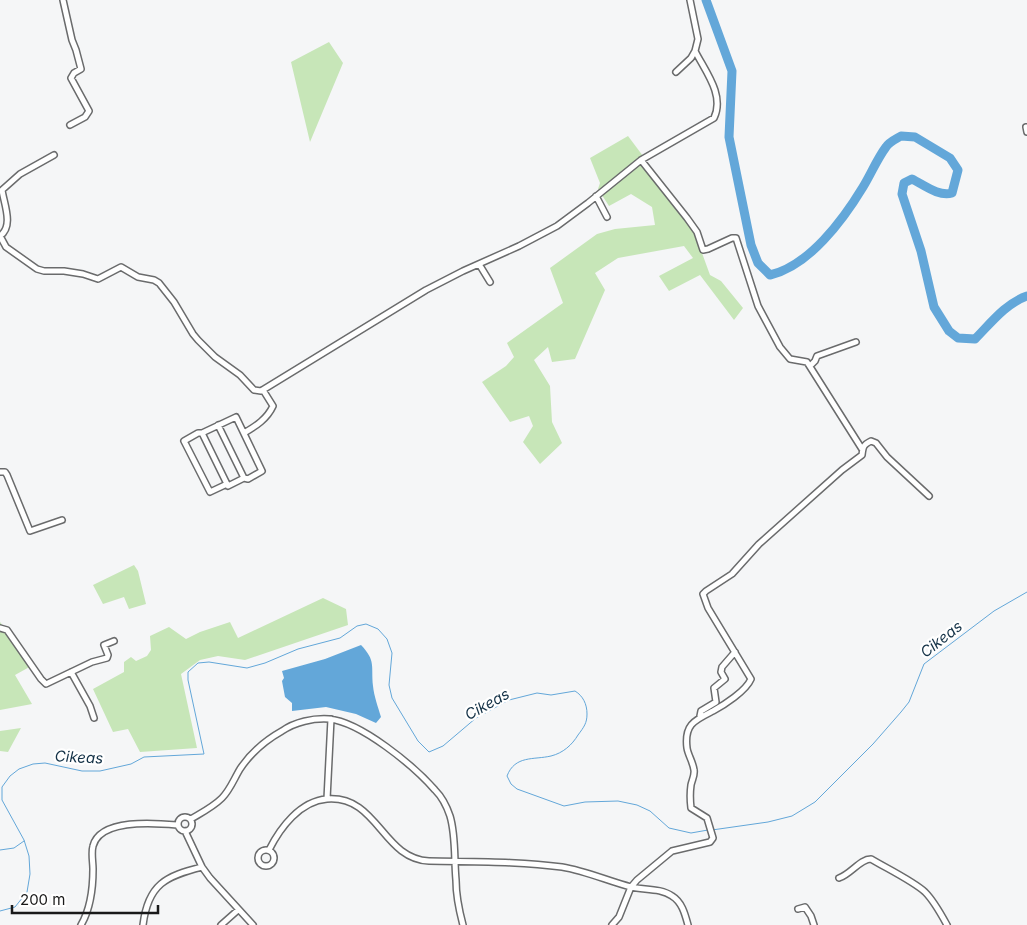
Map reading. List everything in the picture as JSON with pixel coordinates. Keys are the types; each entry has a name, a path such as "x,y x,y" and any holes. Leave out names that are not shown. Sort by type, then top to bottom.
{"street":[{"path":"64,0 72,40 81,69 72,75 71,78 89,110 85,117 70,125"},
{"path":"676,72 692,56 698,39 690,0"},
{"path":"54,155 20,174 2,190 8,225 0,236 9,250 44,271 82,274 98,280 121,267 138,277 154,280 166,290 193,334 206,349 240,375 254,390 264,390 419,294 558,226 641,160 714,118 718,110 718,98 695,51"},
{"path":"612,925 623,909 637,880 672,851 710,842 713,838 707,818 691,808 691,785 694,770 687,749 687,736 691,724 700,716 716,710 739,693 749,683 750,676 708,608 703,594 732,574 759,544 862,455 862,449 810,366 805,361 790,359 777,341 758,306 736,238 704,250 697,232 688,218 641,160"},
{"path":"596,196 607,217"},
{"path":"479,264 490,282"},
{"path":"810,366 817,356 856,342"},
{"path":"244,433 259,424 273,406 264,390"},
{"path":"236,417 262,471 248,479 244,478 210,492 184,441 218,425 236,417"},
{"path":"218,425 244,478"},
{"path":"202,433 227,484"},
{"path":"862,449 867,443 874,441 886,457 929,496"},
{"path":"0,472 5,472 7,475 30,531 62,520"},
{"path":"0,628 6,630 44,682 48,683 92,662 108,658 103,646 114,641"},
{"path":"700,716 701,711 716,702 714,688 725,679 721,672 722,667 735,652"},
{"path":"71,672 90,706 94,718"},
{"path":"327,799 330,719"},
{"path":"191,819 223,797 248,760 265,742 279,732 310,720 330,719 351,726 372,737 410,767 436,790 442,800 450,818 455,862 456,894 463,925"},
{"path":"269,850 285,824 310,804 327,799 348,802 364,810 393,844 407,856 428,861 524,864 562,867 586,872 632,887 670,894 680,904 688,925"},
{"path":"177,824 181,817 186,816 191,819"},
{"path":"185,831 189,830 192,826 191,819"},
{"path":"81,925 90,902 93,876 92,852 96,839 107,830 131,824 177,824"},
{"path":"177,824 180,829 185,831 202,867 220,890 253,925"},
{"path":"839,878 852,871 863,860 871,859 918,886 925,893 946,925"},
{"path":"143,925 147,905 157,887 170,877 202,867"},
{"path":"798,909 805,907 814,925"},
{"path":"221,925 238,910"}],"green space":[{"path":"329,42 343,63 310,142 291,62"},
{"path":"628,136 646,160 642,162 694,231 710,275 721,281 743,308 734,320 700,275 669,291 659,276 693,258 684,246 618,258 595,273 605,290 575,359 552,362 548,347 534,360 550,386 552,422 562,443 540,464 523,442 533,426 529,416 510,422 482,382 506,366 514,357 507,343 563,303 550,268 597,234 615,229 655,225 652,207 631,194 609,206 598,189 600,183 590,158"},
{"path":"134,565 138,571 146,604 129,609 124,597 103,604 93,585"},
{"path":"323,598 346,609 348,625 245,660 218,656 200,660 181,674 197,748 140,752 128,729 113,732 93,689 124,672 124,662 131,657 136,661 147,656 151,650 150,636 169,627 186,639 230,622 238,638"},
{"path":"0,622 33,665 15,675 32,704 0,710"},
{"path":"21,728 8,752 0,751 0,731"}],"water":[{"path":"361,645 369,655 372,664 376,702 381,717 376,723 356,714 326,707 292,711 292,703 285,697 282,671 325,659"}],"waterway":[{"path":"706,0 732,71 729,137 751,245 758,263 770,275 798,262 824,240 855,200 889,144 901,136 915,137 950,158 958,170 952,193 937,192 912,179 904,183 902,194 921,251 934,307 949,331 958,338 975,339 1005,309 1027,296"},
{"name":"Cikeas","path":"712,830 768,822 792,816 815,802 873,744 909,702 924,664 994,611 1027,592"},
{"name":"Cikeas","path":"0,911 15,907 27,892 30,874 29,856 24,840 2,800 2,787 10,776 19,769 33,764 45,763 82,771 100,771 131,764 144,757 204,754 188,680 188,672 198,663 209,662 247,668 265,663 298,649 340,638 357,626 366,624 378,629 387,639 392,653 389,685 392,698 418,741 429,752 443,746 476,718 509,700 537,693 551,695 575,691 584,701 587,714 585,725 576,739 559,753 520,761 510,769 507,776 511,784 517,789 564,806 585,802 618,801 637,805 650,811 669,828 691,833 708,830"},
{"path":"0,850 14,848 24,841"}]}
